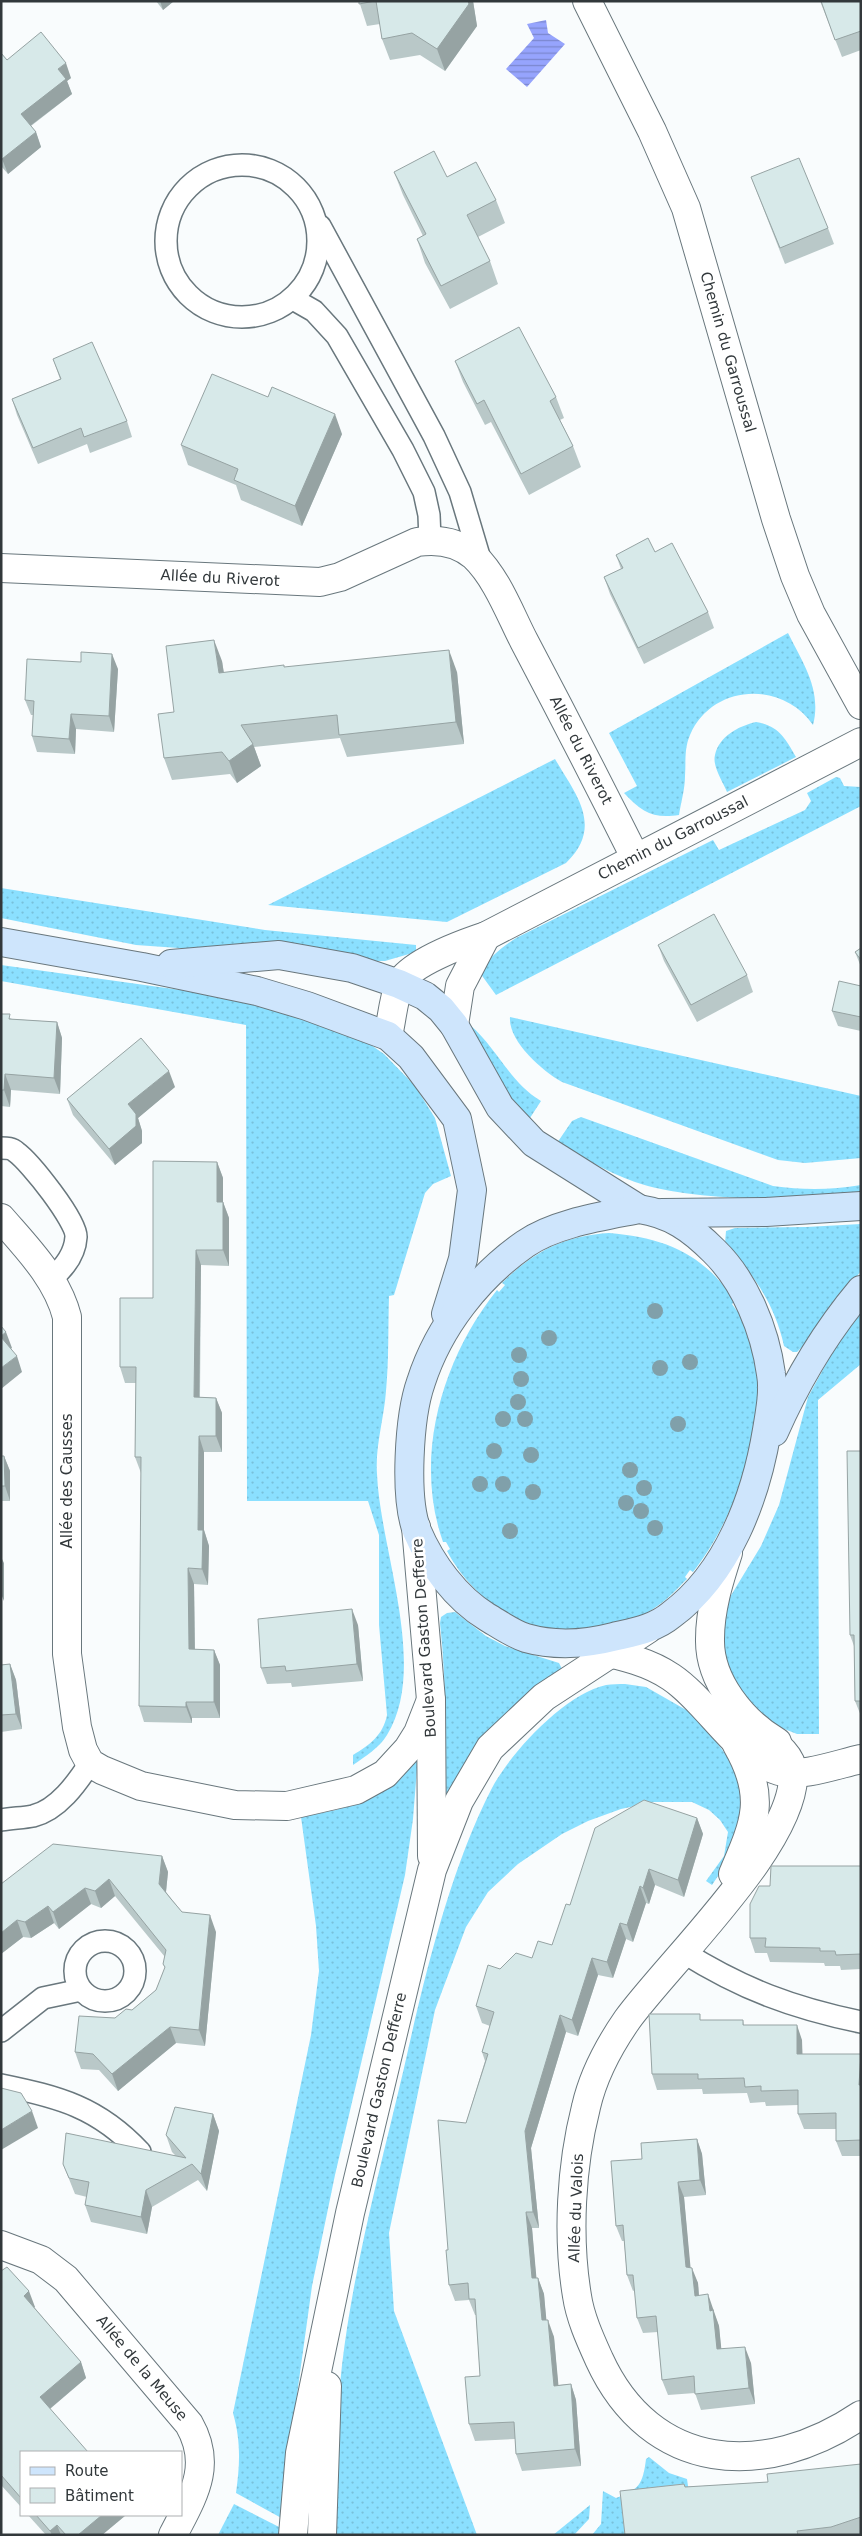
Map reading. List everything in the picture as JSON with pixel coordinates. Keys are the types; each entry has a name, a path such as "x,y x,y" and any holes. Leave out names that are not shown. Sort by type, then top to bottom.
{"main road":[{"path":"1,942 142,967 257,991 307,1006 388,1036 411,1057 457,1120 472,1190 462,1259 439,1340 420,1382 411,1431 409,1473 416,1528 431,1559 450,1586 484,1616 525,1638 566,1643 599,1641 648,1629 670,1617 690,1600 714,1571 733,1539 750,1499 763,1456 770,1414 772,1375 754,1309 725,1262 697,1234 650,1211 534,1143 500,1107 454,1026 441,1009 425,996 399,984 352,968 279,955 142,967"},
{"path":"439,1340 473,1290 501,1262 529,1241 579,1221 650,1211 766,1212 861,1206"},
{"path":"763,1456 801,1375 836,1320 861,1290"}],"street":[{"name":"Chemin du Garroussal","path":"587,1 652,131 686,208 795,576 812,614 861,705"},
{"name":"Allée du Riverot","path":"1,568 320,582 340,577 404,547 430,540 454,544 473,556 492,582 576,737 635,857"},
{"name":"Chemin du Garroussal","path":"399,984 408,973 450,948 486,936 635,857 861,742"},
{"path":"454,1026 460,986 486,936"},
{"path":"388,1036 399,984"},
{"name":"Allée des Causses","path":"1,1218 51,1280 60,1295 67,1316 66,1654 77,1727 90,1763"},
{"name":"Boulevard Gaston Defferre","path":"416,1528 431,1700 432,1870"},
{"path":"733,1539 715,1594 710,1640 712,1657 726,1693 751,1724 786,1754 793,1772"},
{"name":"Boulevard Gaston Defferre","path":"293,2535 300,2453 350,2213 432,1870 460,1801 490,1748 544,1697 648,1629"},
{"path":"566,1643 629,1658 670,1676 709,1710 734,1739 766,1765 779,1772 814,1771 861,1759"},
{"path":"90,1763 141,1786 235,1805 287,1806 356,1790 385,1774 408,1749 418,1733 431,1700"},
{"path":"762,1734 793,1750 810,1753 861,1748"},
{"name":"Allée du Valois","path":"718,1910 747,1843 756,1806 755,1783 746,1760 734,1739"},
{"name":"Allée du Valois","path":"793,1772 792,1789 788,1804 768,1844 749,1873 628,2019 608,2050 594,2079 586,2104 579,2142 572,2230 577,2297 592,2345 613,2385 628,2405 648,2425 668,2440 708,2454 731,2457 774,2454 823,2437 861,2415"},
{"name":"Allée de la Meuse","path":"1,2245 41,2260 66,2279 189,2424 199,2446 201,2467 195,2493 174,2535"},
{"name":"Boulevard Gaston Defferre","path":"322,2535 330,2312"}],"lane":[{"name":"Allée du Riverot","path":"317,222 319,246 313,272 293,299 270,313 256,317 229,317 211,312 189,297 173,275 166,250 168,220 180,196 195,180 218,168 244,164 261,166 285,176 306,197 317,222 438,444 460,492 482,566"},
{"path":"293,299 314,311 336,336 403,450 424,492 429,515 430,540"},
{"path":"1,1148 16,1152 68,1212 74,1225 76,1237 73,1250 62,1269 51,1280"},
{"path":"1,1820 34,1815 48,1808 65,1795 90,1763"},
{"path":"683,1952 715,1972 769,1997 809,2011 861,2022"},
{"path":"1,2031 43,1998 81,1990"},
{"path":"1,2085 43,2094 86,2109 124,2135 140,2152"}],"shaded area":[{"path":"788,633 805,666 813,688 815,712 813,725 800,710 784,700 766,695 748,694 730,698 714,706 700,718 690,735 686,750 684,786 679,815 662,816 648,813 630,800 624,793 637,786 609,733"},
{"path":"756,722 776,730 796,757 727,792 715,764 714,759 717,748 725,737 737,729"},
{"path":"555,759 578,798 585,823 583,836 577,849 566,863 447,922 268,905"},
{"path":"836,777 840,778 844,786 861,787 861,806 496,995 480,973 496,953 516,938 713,840 719,850 805,810 811,801 807,793"},
{"path":"1,888 265,930 416,945 416,952 385,961 364,961 136,945 1,918"},
{"path":"1,965 231,997 348,1029 384,1054 415,1086 435,1118 451,1176 433,1184 425,1193 394,1295 389,1296 387,1379 377,1453 380,1504 399,1608 404,1676 399,1707 387,1735 376,1748 353,1765 353,1755 375,1739 387,1715 379,1625 379,1535 368,1501 247,1501 246,1025 1,981"},
{"path":"510,1017 861,1096 861,1158 805,1163 778,1160 562,1082 545,1071 520,1045 514,1036"},
{"path":"470,1025 480,1034 521,1085 541,1101 528,1121 515,1109"},
{"path":"581,1117 773,1186 817,1189 861,1185 861,1193 836,1196 746,1198 659,1189 615,1174 557,1143 572,1121"},
{"path":"861,1224 861,1271 802,1347 797,1352 793,1352 784,1346 775,1317 762,1290 725,1243 726,1231 735,1228"},
{"path":"609,1233 648,1239 681,1251 710,1271 735,1301 732,1304 737,1311 739,1309 749,1336 757,1373 754,1433 736,1494 724,1523 693,1572 690,1570 685,1577 687,1579 675,1591 653,1609 627,1621 576,1631 549,1630 531,1626 497,1608 468,1582 456,1567 447,1551 450,1549 446,1542 443,1542 434,1510 431,1476 432,1443 438,1410 448,1378 461,1347 478,1317 497,1290 499,1292 505,1285 502,1283 526,1262 551,1247 578,1238"},
{"path":"861,1313 861,1364 818,1400 819,1734 797,1734 756,1718 723,1659 723,1616 730,1597 761,1546 779,1505 808,1397 837,1344"},
{"path":"455,1612 486,1636 505,1646 559,1663 563,1671 443,1811 445,1717 440,1623 441,1617 447,1613"},
{"path":"625,1684 646,1687 688,1711 705,1726 739,1773 744,1808 728,1861 712,1885 706,1881 724,1856 728,1832 720,1820 709,1810 692,1802 654,1802 621,1809 588,1821 562,1834 518,1864 488,1892 466,1927 435,2010 389,2233 394,2311 477,2535 331,2535 342,2365 361,2252 420,1998 440,1925 463,1853 492,1788 512,1758 541,1726 557,1712 590,1691 606,1685"},
{"path":"418,1756 413,1819 405,1875 335,2175 312,2286 295,2409 285,2520 236,2493 239,2453 233,2413 311,2035 319,1971 316,1926 301,1817 336,1810 365,1800"},
{"path":"649,2457 669,2473 687,2479 690,2500 629,2535 592,2535 601,2524 603,2491 616,2498 635,2489 643,2475 646,2459"},
{"path":"234,2504 283,2529 282,2535 218,2535"},
{"path":"590,2505 589,2519 574,2535 553,2535"}],"water":[{"path":"546,20 548,33 565,44 527,87 506,69 534,38 527,24"}],"building":[{"path":"359,1 375,1 359,4"},
{"path":"376,1 468,1 469,4 437,49 412,33 382,39"},
{"path":"821,1 861,1 861,31 835,40"},
{"path":"41,32 66,63 58,69 66,79 21,114 36,132 2,159 1,53 7,60"},
{"path":"434,151 447,177 476,162 496,200 467,215 490,261 441,286 417,239 426,234 394,172"},
{"path":"799,158 828,228 780,248 751,177"},
{"path":"519,327 556,397 550,401 573,446 521,474 484,400 477,404 455,361"},
{"path":"92,342 127,421 84,437 81,428 33,448 12,399 61,379 53,359"},
{"path":"212,374 268,397 272,387 335,414 295,506 234,480 238,469 181,445"},
{"path":"648,538 655,552 672,543 708,612 638,648 604,577 623,568 616,555"},
{"path":"214,640 219,673 449,650 456,722 339,735 337,715 241,725 253,744 229,761 222,752 164,758 158,714 174,712 166,646"},
{"path":"81,652 112,654 109,716 71,714 69,739 32,736 34,701 25,700 27,659 81,662"},
{"path":"714,914 747,975 691,1005 658,945"},
{"path":"861,948 861,960 855,952"},
{"path":"839,981 861,986 861,1017 832,1011"},
{"path":"1,1014 10,1014 9,1019 57,1022 54,1078 5,1074 4,1090 1,1090"},
{"path":"141,1038 169,1071 128,1104 136,1114 136,1126 109,1149 67,1099"},
{"path":"153,1161 217,1162 217,1202 223,1202 223,1250 196,1250 194,1397 216,1398 216,1436 199,1436 198,1530 203,1530 202,1569 188,1568 189,1649 214,1650 214,1702 186,1702 186,1707 139,1706 141,1457 135,1457 136,1367 120,1367 120,1298 153,1298"},
{"path":"1,1326 6,1332 1,1336"},
{"path":"1,1337 17,1356 1,1368"},
{"path":"847,1451 861,1451 861,1701 855,1701 854,1635 850,1635"},
{"path":"1,1456 4,1456 5,1486 1,1486"},
{"path":"352,1609 357,1664 286,1671 285,1666 261,1668 258,1619"},
{"path":"10,1664 16,1714 1,1715 1,1665"},
{"path":"644,1800 697,1818 678,1880 649,1869 643,1888 640,1886 627,1925 620,1923 607,1962 592,1958 572,2020 560,2015 525,2131 533,2212 526,2212 532,2278 538,2278 542,2320 548,2320 554,2386 571,2384 575,2449 516,2454 514,2422 469,2424 465,2377 480,2376 475,2299 469,2299 468,2283 449,2285 438,2120 466,2123 488,2054 482,2052 494,2012 476,2006 488,1965 500,1969 516,1953 532,1958 538,1941 552,1945 566,1904 570,1905 595,1828"},
{"path":"53,1844 162,1856 159,1884 171,1899 182,1912 210,1915 199,2030 170,2027 112,2074 93,2054 75,2052 79,2016 115,2018 126,2009 132,2010 156,1990 165,1967 163,1964 166,1950 109,1879 95,1891 85,1888 53,1912 48,1906 25,1922 17,1920 1,1933 1,1884"},
{"path":"771,1866 861,1866 861,1954 836,1955 835,1951 820,1951 820,1948 765,1947 766,1938 750,1938 750,1904 759,1886 770,1886"},
{"path":"649,2014 700,2014 700,2020 743,2020 743,2025 797,2025 797,2054 861,2054 859,2085 861,2085 861,2140 836,2141 836,2113 798,2114 798,2090 761,2091 761,2086 745,2087 744,2078 698,2079 698,2074 652,2074"},
{"path":"1,2088 21,2093 32,2111 1,2130"},
{"path":"175,2107 213,2114 201,2174 192,2164 146,2190 141,2217 85,2205 89,2182 69,2178 63,2164 66,2133 186,2158 166,2135"},
{"path":"697,2139 700,2180 678,2182 686,2267 692,2268 695,2296 708,2294 710,2311 713,2310 717,2349 745,2347 749,2388 695,2394 694,2376 662,2380 656,2316 637,2318 633,2275 627,2275 623,2225 616,2226 611,2161 642,2159 641,2143"},
{"path":"7,2267 29,2291 24,2296 81,2362 40,2397 87,2451 20,2451 20,2497 1,2475 1,2271"},
{"path":"861,2464 861,2517 831,2527 797,2531 798,2535 625,2535 620,2491 684,2484 685,2487 768,2482 767,2474"},
{"path":"37,2516 101,2516 78,2535 66,2535 57,2525 50,2531"}]}
